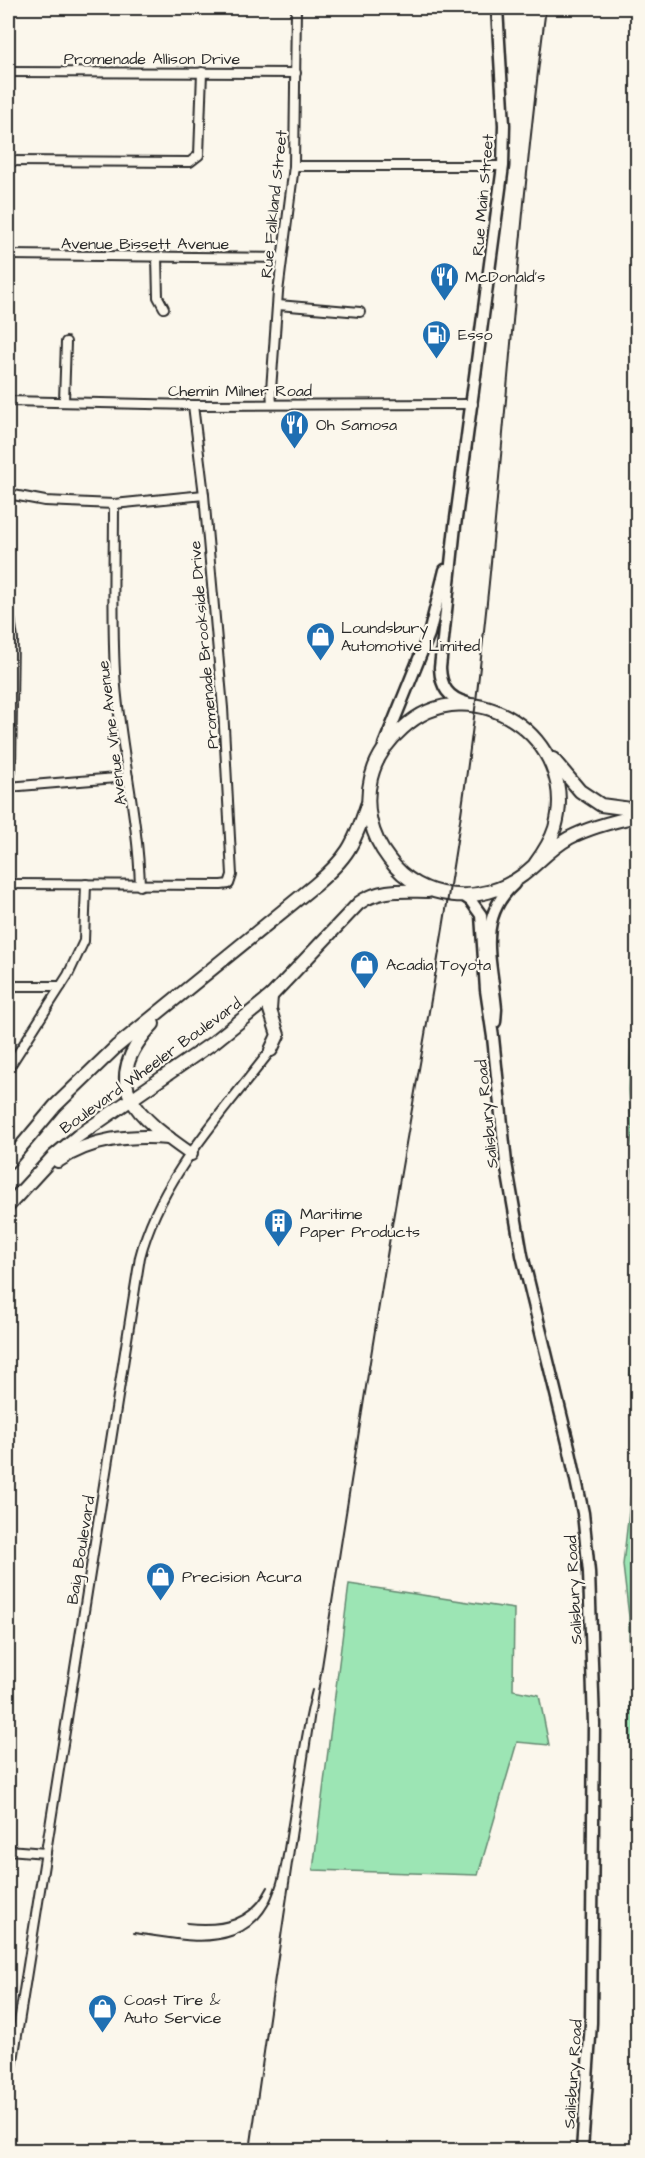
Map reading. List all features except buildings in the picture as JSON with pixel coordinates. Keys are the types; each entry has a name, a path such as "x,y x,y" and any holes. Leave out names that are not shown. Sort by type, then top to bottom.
{"highway":[{"path":"638,810 601,805 580,791 533,735 509,717 476,706 448,707 422,715 406,724 381,752 372,776 368,801 374,834 381,849 403,874 432,891 464,896 505,886 523,875 566,840 584,831 605,823 638,816"},
{"path":"535,864 555,828 558,808 558,788 553,768 544,750"},
{"name":"Boulevard Wheeler Boulevard","path":"8,1162 75,1085 116,1047 315,885 340,862 354,843 368,801"},
{"name":"Boulevard Wheeler Boulevard","path":"8,1206 63,1148 214,1042 271,996 365,899 385,891 432,891"},
{"path":"180,994 146,1031 132,1052 126,1076 126,1088 130,1099 140,1113 191,1154"},
{"path":"271,996 270,1010 278,1035 271,1050"},
{"path":"28,1184 69,1153 87,1145 132,1137 169,1138"}],"main road":[{"name":"Rue Main Street","path":"476,706 458,701 451,696 441,680 440,668 455,526 503,166 504,125 497,8"},
{"name":"Rue Main Street","path":"381,752 429,634 455,526"},
{"name":"Salisbury Road","path":"493,1037 496,1009 489,933 490,920 494,907 504,893 523,875"},
{"name":"Salisbury Road","path":"464,896 471,901 481,915 486,990 506,1163 517,1230 583,1513 589,1572 594,1724 591,2023 582,2151"}],"street":[{"name":"Rue Falkland Street","path":"272,404 271,390 282,258 294,166 296,8"},
{"name":"Promenade Allison Drive","path":"8,72 296,73"},
{"path":"8,161 190,162 199,155 202,72"},
{"path":"294,166 503,166"},
{"name":"Avenue Bissett Avenue","path":"8,255 282,258"},
{"path":"157,256 158,297 164,308"},
{"path":"278,305 360,312"},
{"path":"64,401 66,342"},
{"name":"Chemin Milner Road","path":"8,401 193,405 473,404"},
{"name":"Promenade Brookside Drive","path":"140,886 229,884 232,875 223,708 204,495 193,405"},
{"path":"8,494 45,501 114,504 204,495"},
{"name":"Avenue Vine Avenue","path":"114,504 115,674 136,821 140,886"},
{"path":"8,604 13,639 8,787 128,777"},
{"path":"8,884 140,886"},
{"path":"8,1070 61,986 84,941 86,884"},
{"path":"8,986 61,986"},
{"name":"Baig Boulevard","path":"8,2092 138,1266 155,1213 171,1184 191,1154 271,1050"},
{"path":"8,1850 46,1853"}],"green space":[{"path":"637,892 637,1232 629,1090"},
{"path":"637,1309 637,1405 630,1376 633,1326"},
{"path":"637,1438 637,1836 631,1825 629,1617 623,1565"},
{"path":"349,1584 514,1609 513,1690 539,1695 549,1745 517,1742 478,1875 313,1870"}],"railway":[{"path":"250,2150 300,1808 354,1465 465,786 488,592 524,202 546,8"},
{"path":"134,1933 197,1941 222,1939 245,1930 265,1910 275,1888 280,1869 312,1690"},
{"path":"187,1923 212,1924 235,1919 253,1908 268,1887"}],"place":[{"name":"McDonald's","path":"444,302"},
{"name":"Esso","path":"437,360"},
{"name":"Oh Samosa","path":"295,450"},
{"name":"Loundsbury Automotive Limited","path":"320,662"},
{"name":"Acadia Toyota","path":"365,990"},
{"name":"Maritime Paper Products","path":"279,1248"},
{"name":"Precision Acura","path":"161,1602"},
{"name":"Coast Tire & Auto Service","path":"103,2034"}]}
